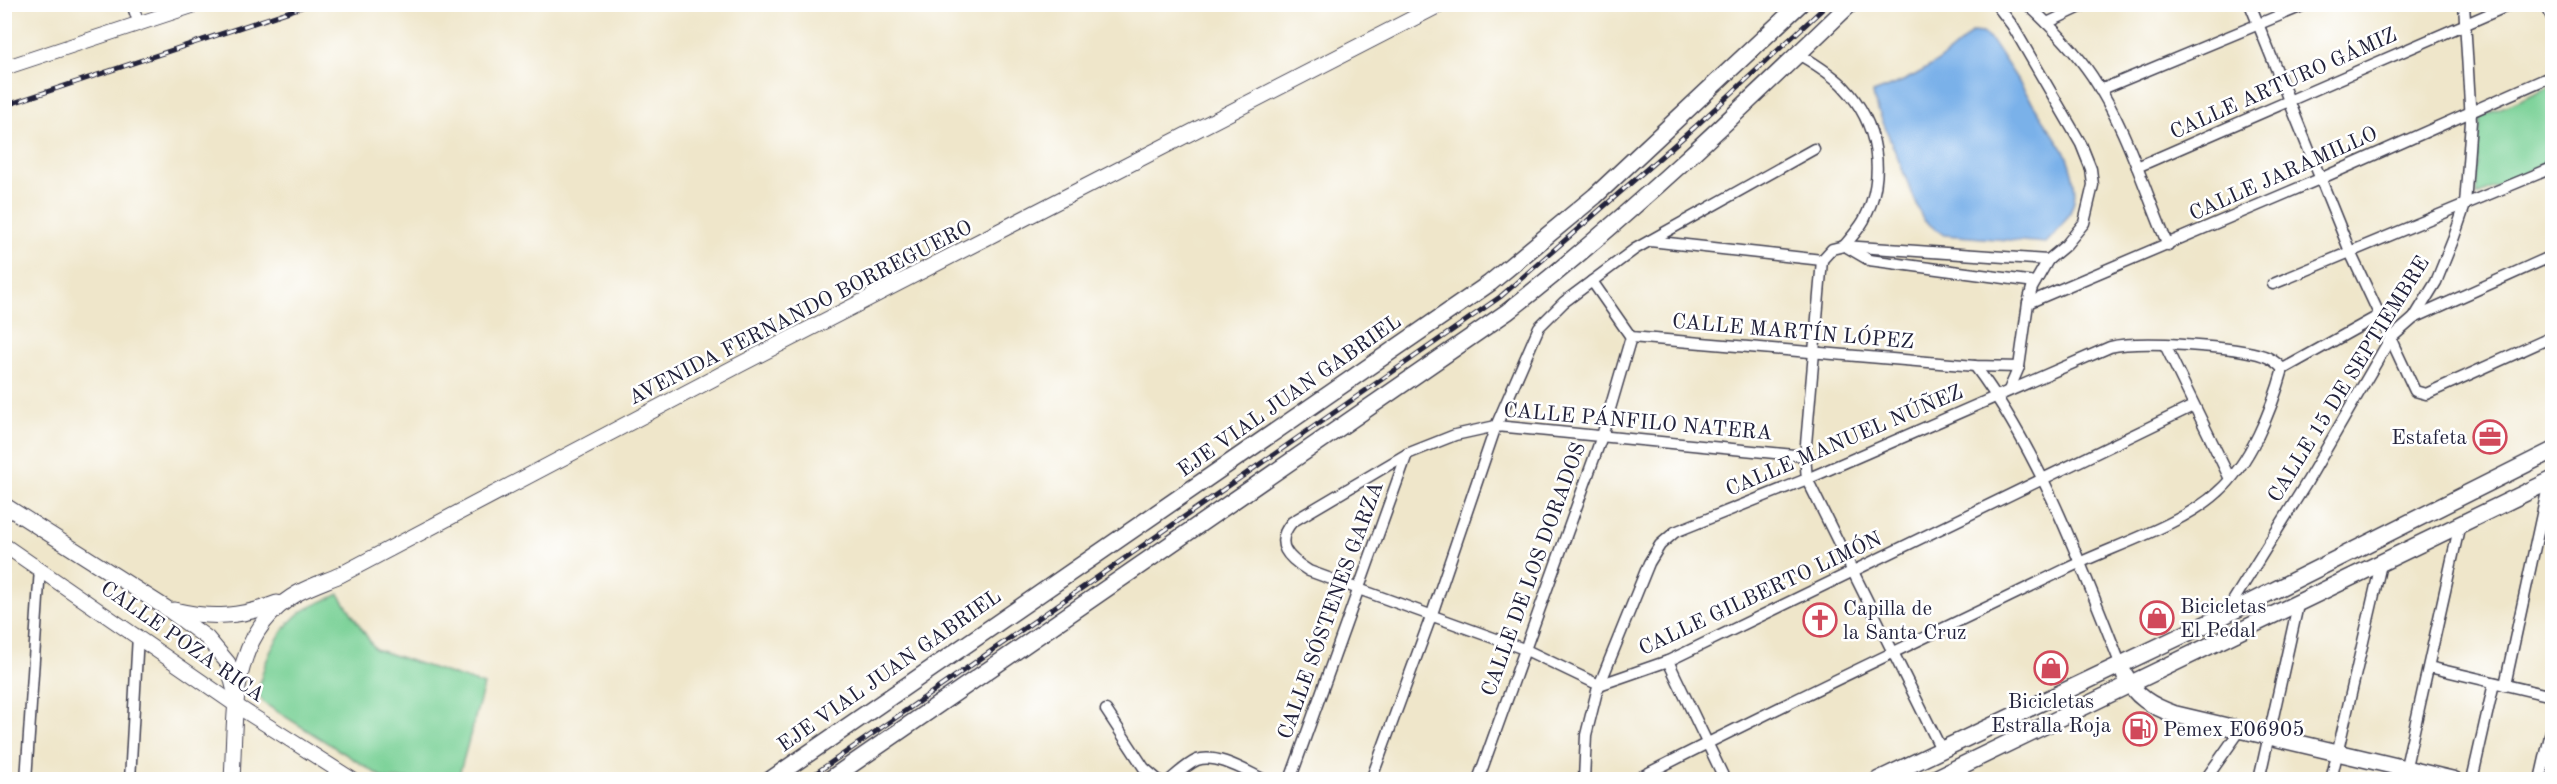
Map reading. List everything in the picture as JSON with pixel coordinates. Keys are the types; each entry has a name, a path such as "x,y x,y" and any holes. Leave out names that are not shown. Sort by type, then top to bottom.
{"main road":[{"name":"AVENIDA FERNANDO BORREGUERO","path":"237,706 239,675 245,651 268,616 296,594 340,575 739,365 1441,4"},
{"name":"EJE VIAL JUAN GABRIEL","path":"770,780 1490,283 1595,196 1800,4"},
{"path":"829,780 1507,312 1609,230 1850,4"},
{"path":"1878,780 2223,616 2553,451"},
{"path":"1932,780 1950,776 2129,684 2459,528 2551,481"},
{"path":"4,505 166,608 207,638 220,651 232,674 237,706 232,780"},
{"path":"166,608 196,615 239,615 259,610 296,594"},
{"path":"2120,663 2129,684 2146,702 2162,710 2337,752 2404,774 2454,780"}],"street":[{"path":"132,4 139,24"},
{"path":"4,68 198,4"},
{"path":"1996,4 2012,25 2064,115 2091,169 2093,185 2084,223 2066,245 2048,260 2036,282 2028,303 2019,367 2009,390"},
{"path":"2027,4 2073,51 2100,90 2137,167 2168,245"},
{"path":"2047,23 2087,4"},
{"path":"2250,4 2351,254 2418,393 2426,394 2553,337"},
{"path":"2100,90 2307,4"},
{"name":"CALLE 15 DE SEPTIEMBRE","path":"2223,616 2307,482 2390,339 2414,318 2436,282 2465,205 2470,113 2464,4"},
{"name":"CALLE ARTURO GÁMIZ","path":"2137,167 2289,103 2511,4"},
{"path":"2546,4 2553,18"},
{"path":"1799,54 1845,88 1872,128 1877,150 1870,205 1863,222 1844,246"},
{"name":"CALLE JARAMILLO","path":"2028,303 2168,245 2553,76"},
{"path":"1371,780 1432,614 1496,426 1539,327 1546,317 1592,281 1650,241 1814,149"},
{"path":"2273,284 2351,254 2553,168"},
{"path":"1650,241 1822,260"},
{"path":"1844,246 1869,260 2036,282"},
{"path":"1941,749 1807,479 1804,456 1822,260 1832,249 1844,246 2048,260"},
{"path":"2414,318 2553,256"},
{"path":"1592,281 1631,337"},
{"path":"1635,780 2198,506 2219,491 2230,479 2265,421 2283,369 2380,315"},
{"name":"CALLE MARTÍN LÓPEZ","path":"1631,337 1975,366 2019,367"},
{"name":"CALLE DE LOS DORADOS","path":"1478,780 1602,436 1631,337"},
{"name":"CALLE MANUEL NÚÑEZ","path":"1584,780 1586,735 1599,685 1649,563 1660,545 1675,532 1807,479 2110,347 2124,344 2165,345 2249,352 2265,356 2283,369"},
{"path":"2165,345 2230,479"},
{"path":"1975,366 1998,396 2040,479 2080,562 2120,663"},
{"name":"CALLE GILBERTO LIMÓN","path":"1599,685 1668,661 2193,406"},
{"name":"CALLE PÁNFILO NATERA","path":"1359,590 1297,564 1283,545 1282,536 1292,522 1407,454 1455,435 1496,426 1804,456"},
{"name":"CALLE SÓSTENES GARZA","path":"1290,780 1407,454"},
{"path":"2472,780 2500,684 2551,481"},
{"path":"2404,774 2459,528"},
{"name":"CALLE POZA RICA","path":"4,545 138,635 338,775 353,780"},
{"path":"2331,780 2381,564"},
{"path":"26,780 40,568"},
{"path":"1359,590 1432,614 1524,649 1599,685"},
{"path":"2259,780 2298,605"},
{"path":"130,780 138,635"},
{"path":"1668,661 1725,780"},
{"path":"2429,667 2553,696"},
{"path":"1106,710 1144,768 1158,780"},
{"path":"2540,780 2553,727"},
{"path":"2205,780 2241,729"},
{"path":"1170,780 1198,760 1211,759 1227,763 1265,780"}],"green space":[{"path":"2552,86 2552,161 2477,195 2480,117"},
{"path":"339,594 375,649 484,685 458,779 385,779 265,704 259,696 265,664 289,623 306,609"}],"water":[{"path":"1972,32 1982,33 1992,41 2065,152 2074,179 2074,201 2065,221 2046,243 1944,235 1923,220 1874,100 1873,93 1927,68 1950,52"}],"railway":[{"path":"4,106 311,4"},
{"path":"806,780 1500,297 1695,127 1828,4"}],"place":[{"name":"Estafeta","path":"2490,437"},
{"name":"Bicicletas El Pedal","path":"2157,618"},
{"name":"Capilla de la Santa Cruz","path":"1820,620"},
{"name":"Bicicletas Estralla Roja","path":"2051,668"},
{"name":"Pemex E06905","path":"2140,729"}]}
